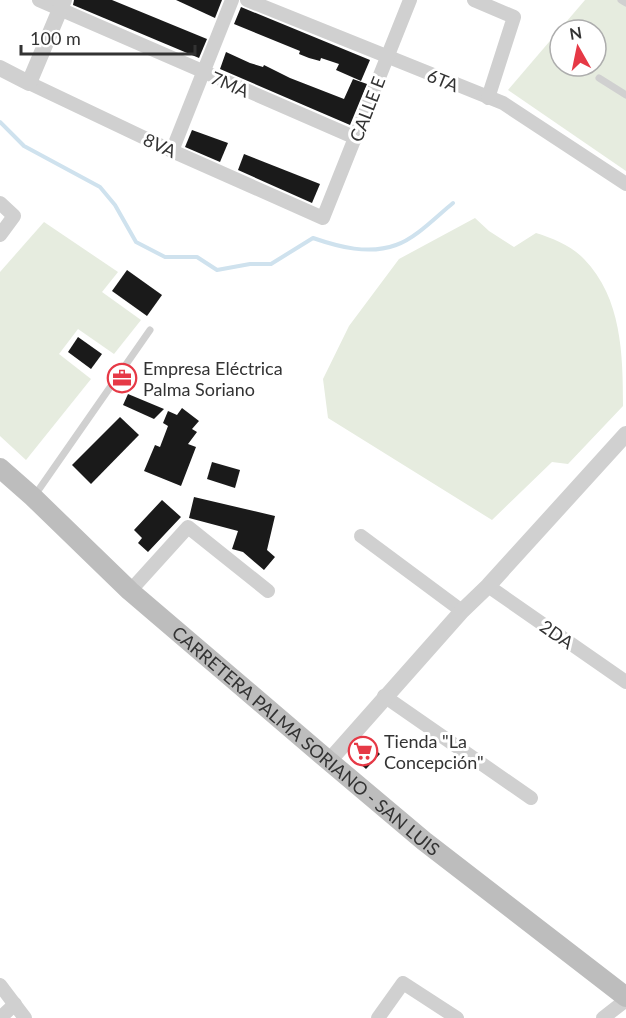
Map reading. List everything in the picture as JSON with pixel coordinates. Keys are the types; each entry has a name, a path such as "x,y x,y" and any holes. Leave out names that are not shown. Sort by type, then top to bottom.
{"main road":[{"name":"CARRETERA PALMA SORIANO - SAN LUIS","path":"0,468 130,591 329,761 424,841 626,998"}],"street":[{"name":"7MA","path":"39,0 62,4 204,73 356,138"},
{"path":"172,151 232,0"},
{"name":"6TA","path":"247,0 503,103 626,184"},
{"name":"CALLE E","path":"323,218 410,0"},
{"path":"474,0 514,17 488,98"},
{"path":"29,83 62,4"},
{"name":"8VA","path":"0,68 172,151 323,218"},
{"path":"0,203 14,216 0,236"},
{"path":"329,761 384,696 626,434"},
{"path":"130,591 188,527 268,591"},
{"path":"361,536 462,611"},
{"name":"2DA","path":"488,586 626,682"},
{"path":"384,696 531,798"},
{"path":"378,1018 403,983 457,1018"},
{"path":"0,985 25,1018"},
{"path":"603,1018 626,998"},
{"path":"0,1018 15,1004"}],"lane":[{"path":"621,0 626,3"},
{"path":"599,78 626,95"},
{"path":"33,497 150,330"}],"shaded area":[{"path":"585,0 626,0 626,171 508,90 548,43 548,78 608,78 608,18 570,18"},
{"path":"475,218 489,231 514,247 536,233 568,246 579,254 597,274 606,291 613,309 621,347 623,406 568,464 552,462 492,520 328,418 323,379 349,326 399,259"},
{"path":"44,222 118,272 102,292 141,320 114,354 78,329 59,354 91,379 26,460 0,436 0,272"}],"building":[{"path":"74,0 112,0 207,39 199,58 73,5"},
{"path":"176,0 222,0 215,18"},
{"path":"241,7 370,60 361,81 336,70 339,64 321,58 320,61 309,58 299,54 300,51 234,24"},
{"path":"226,52 250,63 263,67 264,65 344,99 353,79 367,84 350,125 220,69"},
{"path":"192,130 228,143 220,162 185,147"},
{"path":"244,154 320,184 312,203 238,170"},
{"path":"127,270 162,295 147,316 112,291"},
{"path":"78,337 102,354 91,369 68,352"},
{"path":"128,394 164,409 154,419 123,405"},
{"path":"182,408 199,421 192,429 197,432 188,444 196,447 181,486 144,471 155,445 160,447 168,426 163,423 168,411 177,415"},
{"path":"120,417 139,435 91,484 72,465"},
{"path":"212,462 240,470 235,488 207,479"},
{"path":"194,497 275,516 267,550 275,557 264,570 243,552 232,549 238,531 189,518"},
{"path":"162,500 181,517 148,552 138,543 142,538 134,530"},
{"path":"366,741 380,754 366,769 350,755"}],"waterway":[{"path":"0,122 24,146 100,187 115,205 136,242 165,257 197,257 217,270 250,264 271,264 313,238 354,249 386,248 411,238 453,203"}],"place":[{"name":"Empresa Eléctrica Palma Soriano","path":"122,378"},
{"name":"Tienda \"La Concepción\"","path":"363,751"}]}
